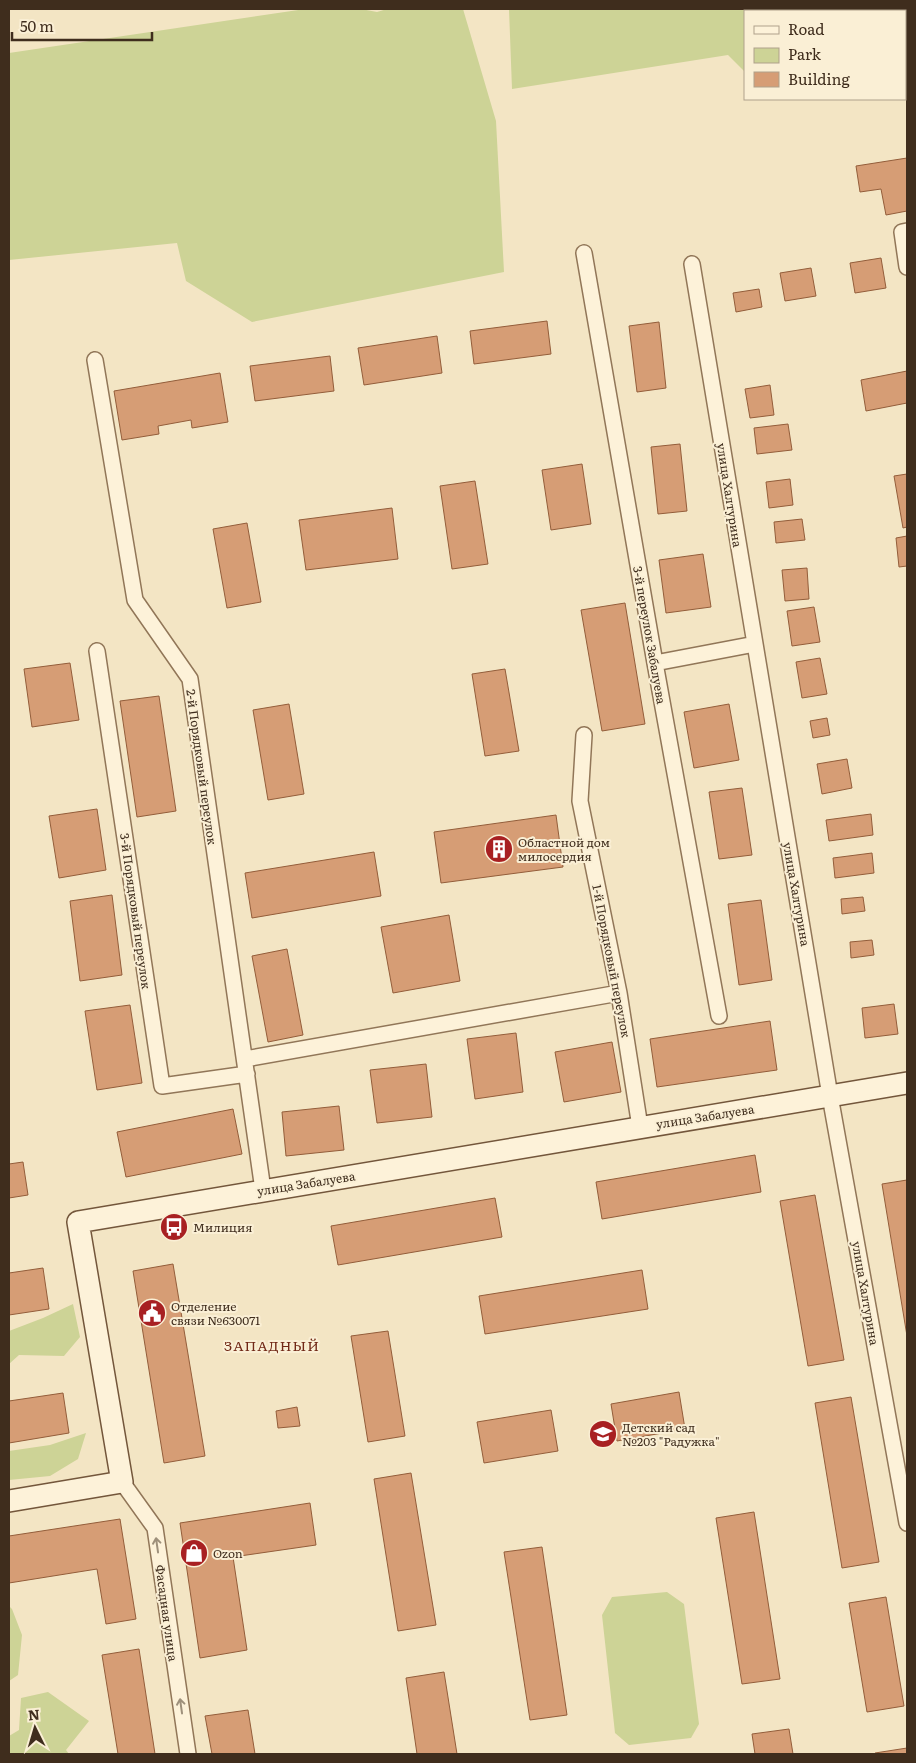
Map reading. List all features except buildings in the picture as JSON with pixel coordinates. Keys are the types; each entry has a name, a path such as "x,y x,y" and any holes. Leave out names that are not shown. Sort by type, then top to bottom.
{"street":[{"path":"907,231 902,232 907,266"},
{"name":"3-й переулок Забалуева","path":"584,253 719,1016"},
{"name":"улица Халтурина","path":"692,264 830,1096 907,1523"},
{"name":"2-й Порядковый переулок","path":"95,360 135,600 190,679 263,1190"},
{"path":"655,662 755,644"},
{"name":"3-й Порядковый переулок","path":"97,651 162,1086 246,1066"},
{"name":"1-й Порядковый переулок","path":"584,735 580,801 619,993 640,1127"},
{"path":"246,1066 619,993"},
{"name":"улица Забалуева","path":"122,1482 78,1222 907,1083"},
{"path":"9,1501 122,1482"},
{"name":"Фасадная улица","path":"122,1482 155,1528 188,1754"}],"green space":[{"path":"305,9 361,9 377,12 387,9 463,9 496,121 504,272 252,322 186,281 177,243 9,260 9,53"},
{"path":"509,9 907,9 907,54 906,10 744,10 744,71 728,55 512,89"},
{"path":"73,1304 80,1337 64,1356 19,1355 9,1364 9,1331"},
{"path":"86,1433 78,1459 50,1476 9,1480 9,1451 50,1445"},
{"path":"667,1592 684,1604 699,1724 691,1738 629,1745 615,1733 602,1615 612,1597"},
{"path":"9,1606 12,1609 22,1635 18,1675 9,1681"},
{"path":"48,1692 89,1721 66,1750 69,1754 9,1754 9,1736 19,1730 21,1698"}],"place":[{"name":"Областной дом милосердия","path":"499,849"},
{"name":"Милиция","path":"174,1227"},
{"name":"Отделение связи №630071","path":"152,1313"},
{"name":"Детский сад №203 \"Радужка\"","path":"603,1434"},
{"name":"Ozon","path":"194,1553"}],"district":[{"name":"ЗАПАДНЫЙ","path":"272,1345"}]}
